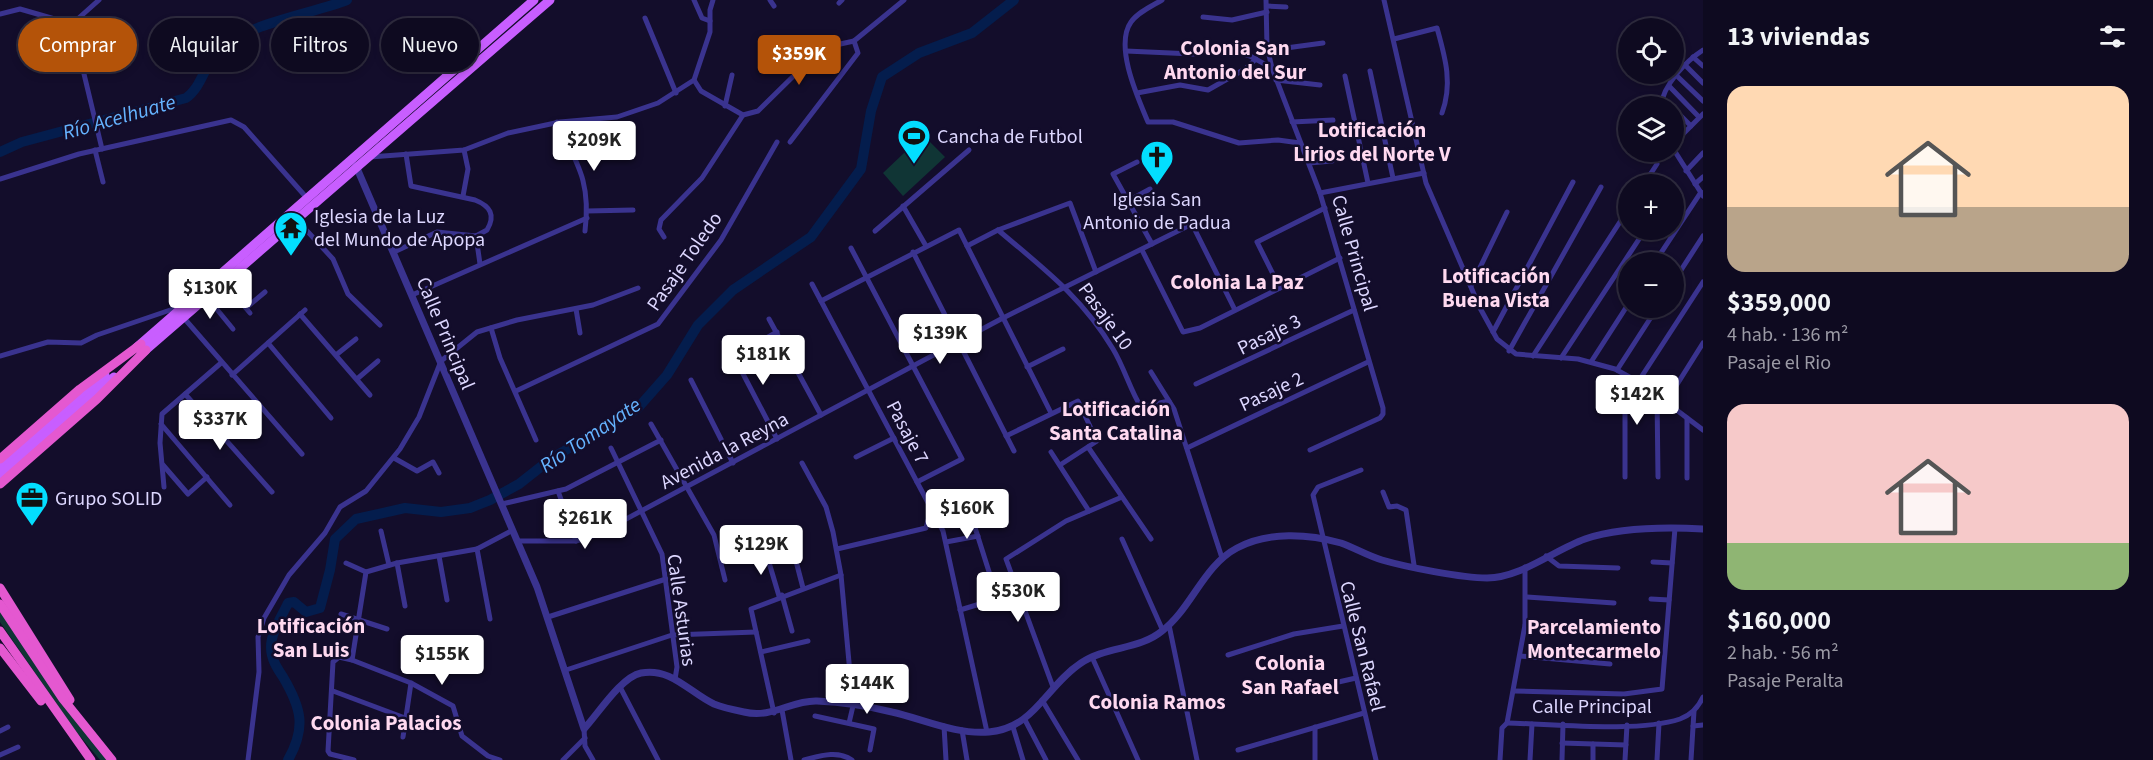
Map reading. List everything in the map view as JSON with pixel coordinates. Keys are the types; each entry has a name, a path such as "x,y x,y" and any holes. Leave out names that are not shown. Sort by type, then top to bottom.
{"highway":[{"path":"2,457 80,389 143,347"},
{"path":"0,484 97,399 143,347"},
{"path":"0,588 90,734"},
{"path":"0,604 26,647 112,760"},
{"path":"0,631 73,737"},
{"path":"0,648 25,682 92,760"}],"main road":[{"path":"0,475 306,196 534,0"},
{"path":"0,466 143,347 183,317 550,0"}],"street":[{"path":"79,18 99,0"},
{"path":"694,0 702,18 710,21"},
{"path":"366,158 464,150 508,133 557,122 617,117 641,110 676,93 694,80 710,32 713,0"},
{"path":"770,0 774,6"},
{"path":"694,80 701,91 743,115 758,111 822,48 854,41 904,0"},
{"path":"1162,0 1131,21 1126,38 1125,51 1148,122 1173,122 1239,143 1278,140 1300,143"},
{"path":"1384,0 1424,172 1471,286 1500,343 1509,351 1591,362 1617,370 1638,382 1703,430"},
{"path":"1203,17 1232,20 1267,6 1286,8"},
{"name":"Calle Principal","path":"1267,6 1268,44 1272,68 1325,208 1383,414 1380,418 1310,450"},
{"path":"0,14 20,9 51,18"},
{"path":"645,18 676,93"},
{"path":"1394,39 1437,28 1448,77 1447,99 1442,113"},
{"path":"790,142 858,53 858,47 854,41"},
{"path":"1268,44 1286,48 1323,43"},
{"path":"1125,51 1193,54 1228,49 1256,59 1272,68"},
{"path":"1684,67 1703,50"},
{"path":"1693,57 1703,66"},
{"path":"1137,93 1180,85 1208,90 1245,69 1256,59"},
{"path":"1686,65 1703,83"},
{"path":"1370,71 1393,178"},
{"path":"83,72 98,133 103,182"},
{"path":"725,106 732,75"},
{"path":"1345,75 1368,183"},
{"path":"1276,80 1320,85"},
{"path":"1684,83 1703,101"},
{"path":"1664,96 1669,86 1701,116 1684,133"},
{"path":"664,237 660,229 661,220 702,178 743,115"},
{"path":"1684,119 1691,126"},
{"path":"0,179 99,150 231,120 244,127 306,196"},
{"path":"1292,122 1333,120"},
{"path":"557,122 585,178 587,214 585,231"},
{"name":"Pasaje Toledo","path":"516,391 650,330 658,324 721,240 777,142"},
{"path":"463,196 468,169 464,150"},
{"path":"875,231 969,150"},
{"path":"1686,171 1703,153"},
{"path":"406,154 411,186 463,196 485,204 491,210 492,217 487,230 476,236"},
{"path":"1309,163 1332,160"},
{"path":"1137,162 1113,174 1152,244"},
{"path":"1662,252 1702,194 1681,162"},
{"path":"1650,174 1657,164"},
{"name":"Calle Principal","path":"356,166 518,541 548,617 584,729"},
{"path":"1320,193 1424,172"},
{"path":"1695,184 1703,177"},
{"path":"1493,332 1573,182"},
{"path":"1509,351 1601,187"},
{"path":"1128,201 1150,189"},
{"path":"967,246 998,230 1071,203 1096,272"},
{"path":"903,206 926,246"},
{"path":"1280,288 1257,242 1325,208"},
{"path":"412,295 587,214 633,210"},
{"path":"1471,286 1507,212"},
{"path":"296,219 333,259 348,294 380,325"},
{"name":"Avenida la Reyna","path":"518,541 576,541 598,534 1001,319 1192,224 1235,310"},
{"path":"1533,356 1618,225"},
{"path":"821,301 959,230 1001,319 1051,413"},
{"name":"Pasaje 10","path":"998,230 1067,287 1109,341 1130,380 1138,405 1144,408 1169,401"},
{"path":"394,252 438,232 466,232 476,236"},
{"path":"476,236 480,264"},
{"path":"1684,265 1703,236"},
{"path":"1561,358 1638,240"},
{"path":"851,248 962,459 917,482"},
{"path":"1142,250 1180,330 1185,332 1200,328 1340,258"},
{"path":"913,252 957,343 1014,451"},
{"path":"224,282 248,310 265,292"},
{"path":"1638,382 1703,282"},
{"name":"Pasaje 7","path":"812,284 943,531 987,732"},
{"path":"248,760 259,672 258,637 264,618 289,575 325,533 340,507 366,490 394,458 419,417 441,361 469,337 491,328 576,309 638,288"},
{"path":"206,296 232,329"},
{"path":"0,356 48,342 81,343 97,335 187,305"},
{"path":"576,309 580,333"},
{"name":"Pasaje 3","path":"1196,384 1354,309"},
{"path":"232,375 303,312 370,395"},
{"path":"183,317 302,454"},
{"path":"1591,362 1619,318"},
{"path":"1617,370 1651,318"},
{"path":"769,319 821,415"},
{"path":"491,328 500,358 536,440"},
{"path":"734,356 777,332"},
{"path":"336,355 356,339"},
{"path":"268,343 331,418"},
{"path":"1666,402 1703,343"},
{"path":"728,345 777,439"},
{"path":"1027,367 1064,349"},
{"path":"357,380 378,361"},
{"name":"Pasaje 2","path":"1187,448 1368,362"},
{"path":"164,487 161,464 162,414 221,363"},
{"path":"1151,372 1169,401 1187,448 1222,558"},
{"path":"1625,375 1625,477"},
{"path":"691,380 733,463"},
{"path":"185,394 272,492"},
{"path":"1658,396 1658,477"},
{"path":"1006,436 1074,401 1080,402 1097,441 1060,465"},
{"path":"1687,418 1687,478"},
{"path":"161,424 230,505"},
{"path":"651,424 714,535 725,580"},
{"path":"856,457 894,438"},
{"path":"501,502 558,491 661,440"},
{"path":"1088,447 1151,539"},
{"path":"611,448 642,512"},
{"path":"1051,452 1089,512"},
{"path":"394,458 417,471 433,462 439,473"},
{"path":"802,463 826,507 837,549 853,705 849,723"},
{"path":"161,464 188,494 207,477"},
{"path":"1321,538 1314,490 1360,470"},
{"path":"558,491 576,541"},
{"path":"1383,492 1389,507 1397,506 1406,510 1414,566"},
{"path":"965,496 991,578"},
{"path":"1053,687 1006,559 1066,521 1122,497"},
{"name":"Calle Asturias","path":"642,512 662,555 677,667 675,679"},
{"path":"837,549 926,528 928,519 935,516"},
{"path":"1514,691 1624,694 1662,689 1675,528"},
{"path":"593,760 584,729 620,687 635,675 643,673 664,674 713,703 748,713 778,711 814,700 890,711 962,730 987,732 1013,727 1025,720 1053,687 1082,662 1144,642 1163,631 1222,558 1237,548 1256,540 1295,536 1321,538 1382,560 1488,578 1525,567 1596,536 1675,528 1703,529"},
{"path":"346,563 366,573 397,563 477,549 513,530"},
{"path":"381,531 389,565"},
{"path":"946,542 978,536"},
{"path":"790,538 803,588"},
{"name":"Calle San Rafael","path":"1321,538 1376,760"},
{"path":"1122,539 1163,631"},
{"path":"477,549 490,619"},
{"path":"765,549 792,631"},
{"path":"439,556 447,600"},
{"path":"1546,556 1559,566 1618,568"},
{"path":"1653,562 1672,563"},
{"path":"397,563 405,606"},
{"path":"1500,760 1502,728 1507,723 1525,625 1527,597 1525,567"},
{"path":"352,660 366,573"},
{"path":"791,760 761,652 752,607 841,575"},
{"path":"548,617 666,579"},
{"path":"960,610 1019,592"},
{"path":"1527,597 1614,603"},
{"path":"1651,599 1669,600"},
{"path":"341,614 387,629"},
{"path":"1169,625 1197,760"},
{"path":"1525,625 1612,630"},
{"path":"1228,655 1294,634 1343,626"},
{"path":"566,670 672,635 756,632"},
{"path":"761,652 808,641"},
{"path":"1520,656 1610,664"},
{"path":"1092,657 1138,760"},
{"path":"354,760 330,754 328,748 335,658 352,660 411,683 453,706 462,736 488,756 500,760"},
{"path":"1334,683 1356,678"},
{"path":"403,737 411,683"},
{"path":"620,687 658,760"},
{"path":"333,691 405,718"},
{"path":"1691,760 1694,711 1703,697"},
{"path":"1042,700 1078,760"},
{"name":"Calle Principal","path":"1507,723 1627,725 1659,723 1678,720 1694,711"},
{"path":"1238,750 1364,713"},
{"path":"815,716 874,729 870,750"},
{"path":"1025,720 1046,760"},
{"path":"1658,760 1659,723"},
{"path":"1530,760 1532,724"},
{"path":"1562,760 1563,724"},
{"path":"1625,760 1627,725"},
{"path":"1693,726 1703,725"},
{"path":"944,726 946,760"},
{"path":"0,731 8,727"},
{"path":"1013,727 1023,760"},
{"path":"1315,728 1315,760"},
{"path":"962,730 967,760"},
{"path":"562,760 585,738"},
{"path":"1562,743 1626,745"},
{"path":"1593,744 1593,760"},
{"path":"0,755 18,747"},
{"path":"804,760 833,754 841,754 852,760"}],"green space":[{"name":"Cancha de Futbol","path":"923,135 945,157 903,196 883,173"},
{"path":"0,607 110,760 100,760 74,729 0,622"}],"waterway":[{"name":"Río Acelhuate","path":"0,152 22,142 186,98 196,88 214,56 230,41 261,26 347,0"},
{"name":"Río Tomayate","path":"288,760 294,749 299,728 298,709 273,659 271,641 288,603 294,602 306,612 320,608 335,539 356,519 405,508 441,512 470,508 490,500 519,484 552,458 637,409 667,375 698,325 733,290 811,237 861,169 871,111 882,77 919,53 972,33 1014,0"}],"place":[{"name":"Cancha de Futbol","path":"914,165"},
{"name":"Iglesia San Antonio de Padua","path":"1157,186"},
{"name":"Iglesia de la Luz del Mundo de Apopa","path":"291,257"},
{"name":"Grupo SOLID","path":"32,527"}],"district":[{"name":"Colonia San Antonio del Sur","path":"1235,60"},
{"name":"Lotificación Lirios del Norte V","path":"1372,142"},
{"name":"Colonia La Paz","path":"1237,282"},
{"name":"Lotificación Buena Vista","path":"1496,288"},
{"name":"Lotificación Santa Catalina","path":"1116,421"},
{"name":"Lotificación San Luis","path":"311,638"},
{"name":"Parcelamiento Montecarmelo","path":"1594,639"},
{"name":"Colonia San Rafael","path":"1290,675"},
{"name":"Colonia Ramos","path":"1157,702"},
{"name":"Colonia Palacios","path":"386,723"}]}
